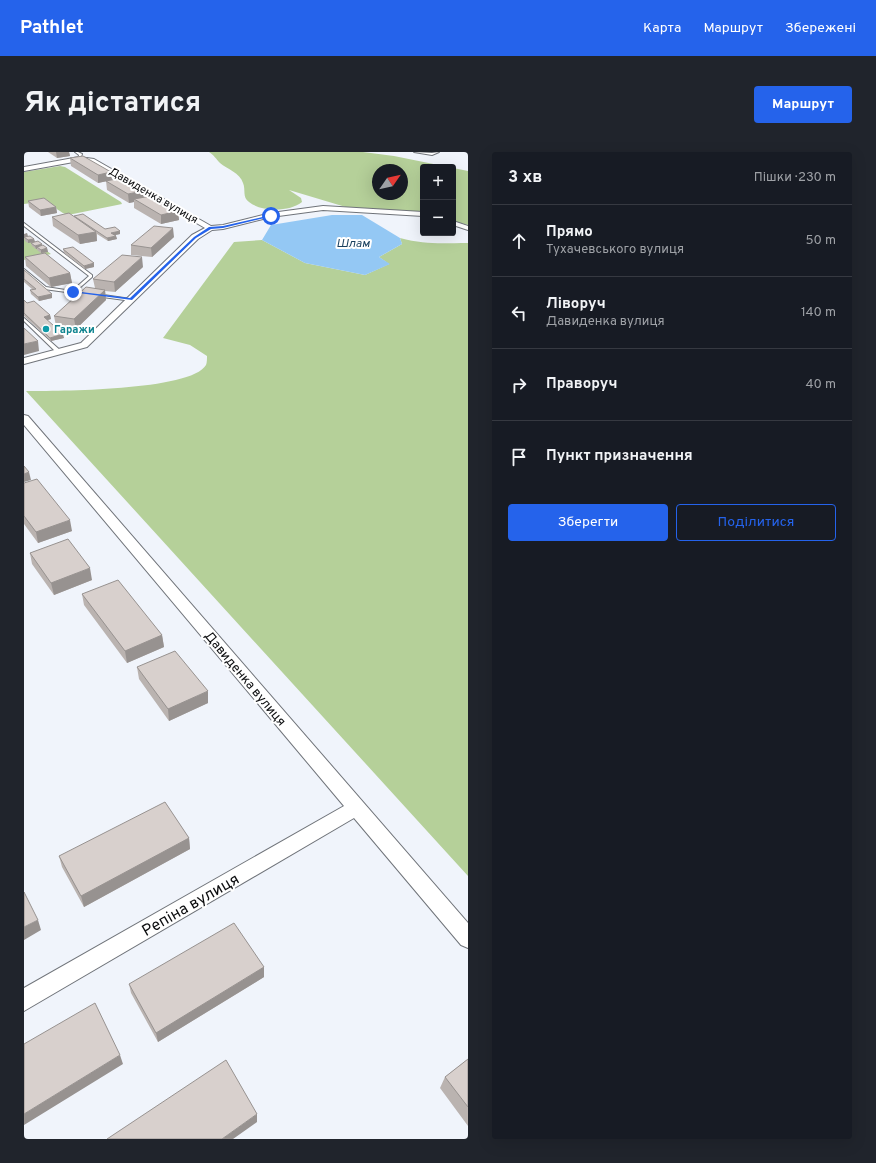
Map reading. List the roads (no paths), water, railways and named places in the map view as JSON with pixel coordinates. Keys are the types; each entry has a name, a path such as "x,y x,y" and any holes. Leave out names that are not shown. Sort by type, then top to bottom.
{"street":[{"path":"24,169 79,159"},
{"name":"Давиденка вулиця","path":"24,361 84,345 195,237 210,228 92,160 79,159"},
{"path":"210,228 223,227 291,212 323,208 420,214"},
{"path":"456,224 468,228"},
{"name":"Давиденка вулиця","path":"24,418 468,938"},
{"name":"Репiна вулиця","path":"24,1000 356,808"}],"lane":[{"path":"76,152 81,155 79,159"},
{"path":"415,152 432,154 438,152"},
{"path":"24,224 91,276 73,292"},
{"path":"24,270 45,288 131,300"},
{"path":"24,319 59,352"}],"water":[{"name":"Шлам","path":"332,215 362,215 400,238 402,244 379,257 390,264 365,275 305,263 262,240 271,225"}],"place":[{"name":"Гаражи","path":"46,329"}]}
